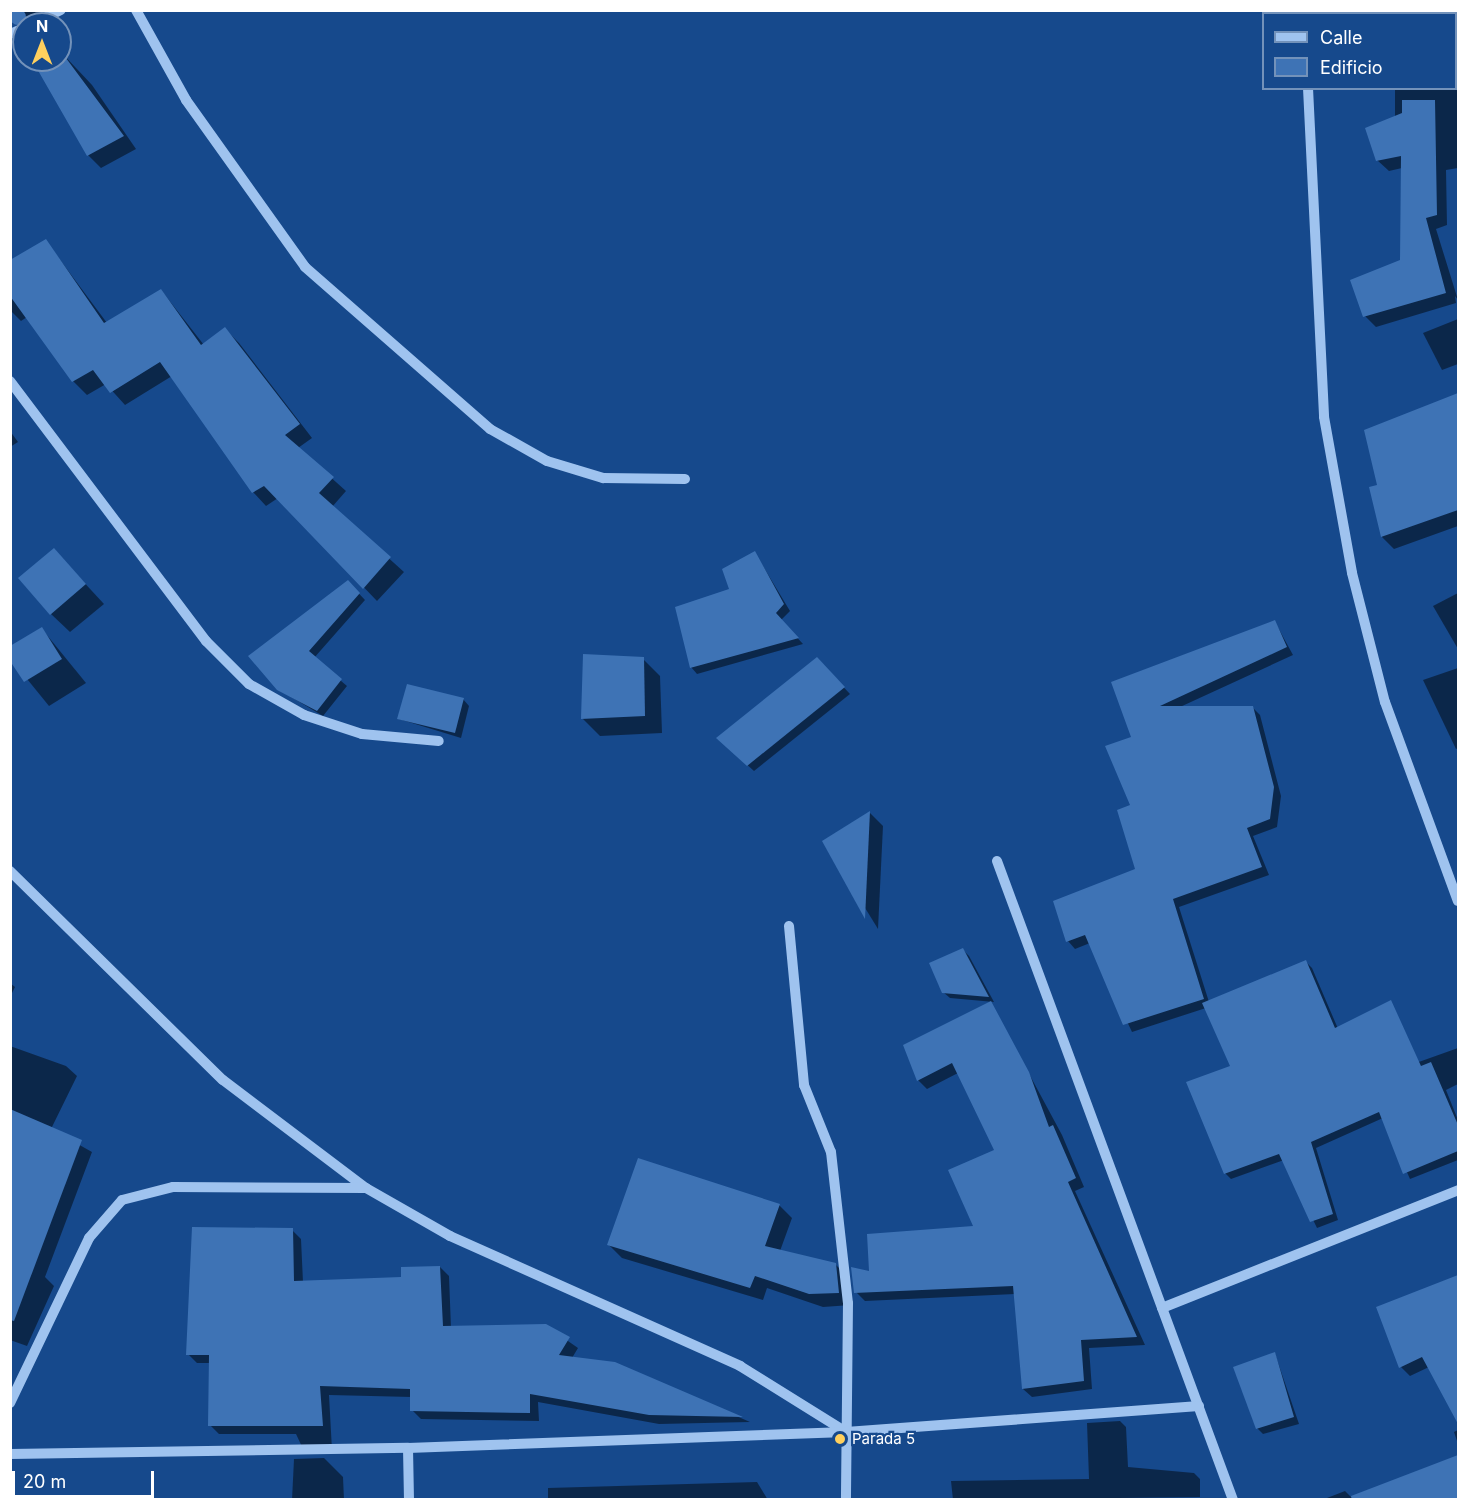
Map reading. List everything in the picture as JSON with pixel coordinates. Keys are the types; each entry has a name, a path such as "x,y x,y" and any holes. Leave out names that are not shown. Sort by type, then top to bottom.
{"street":[{"path":"136,10 186,100 305,267 490,429 547,461 603,478 685,479"},
{"path":"1308,90 1324,417 1352,573 1384,702 1458,901"},
{"path":"10,381 206,641 249,684 304,715 362,734 439,741"},
{"path":"998,861 1233,1500"},
{"path":"10,872 224,1080 366,1188 450,1236 740,1366 846,1432"},
{"path":"789,926 804,1085 832,1164 848,1303 846,1500"},
{"path":"10,1403 89,1238 122,1200 173,1187 366,1188"},
{"path":"1162,1308 1458,1190"},
{"path":"10,1454 408,1448 846,1432 1198,1406"},
{"path":"408,1448 409,1500"}],"building":[{"path":"72,66 124,136 87,156 39,72 72,72"},
{"path":"1402,100 1435,100 1437,215 1426,218 1446,293 1363,317 1350,280 1400,260 1401,156 1376,161 1365,128 1402,113"},
{"path":"46,239 104,323 161,289 201,345 225,327 300,424 285,435 334,477 319,493 391,557 363,589 264,486 252,493 160,362 110,393 93,370 72,382 10,296 10,260"},
{"path":"1458,393 1458,510 1381,537 1369,487 1377,485 1364,430"},
{"path":"54,548 86,584 50,615 18,578"},
{"path":"755,551 784,604 776,613 799,638 690,668 675,607 729,589 722,569"},
{"path":"348,580 360,593 309,651 342,679 317,711 277,690 248,656"},
{"path":"1275,620 1287,647 1160,706 1253,706 1274,787 1270,819 1247,828 1262,867 1173,899 1204,999 1123,1025 1085,935 1066,942 1053,901 1135,869 1117,810 1130,805 1105,746 1131,737 1111,682"},
{"path":"42,627 62,659 24,682 10,661 10,646"},
{"path":"583,654 644,657 645,716 581,719"},
{"path":"817,657 845,687 747,766 716,738"},
{"path":"407,684 464,698 455,733 397,719"},
{"path":"870,811 865,919 822,841"},
{"path":"963,948 989,997 942,993 929,963"},
{"path":"1306,960 1335,1028 1391,1000 1421,1066 1431,1062 1458,1125 1458,1151 1403,1174 1379,1112 1311,1142 1333,1214 1310,1222 1279,1154 1224,1174 1186,1082 1230,1066 1202,1003"},
{"path":"991,1001 1029,1072 1049,1127 1053,1125 1076,1178 1068,1182 1137,1337 1081,1340 1084,1381 1022,1389 1013,1286 854,1293 851,1267 869,1271 867,1234 973,1226 948,1170 994,1150 952,1063 917,1081 903,1045"},
{"path":"10,1109 82,1140 14,1321 10,1320"},
{"path":"638,1158 780,1204 765,1246 836,1263 839,1293 809,1294 755,1276 750,1288 607,1245"},
{"path":"192,1227 293,1228 294,1281 401,1277 401,1267 440,1266 443,1326 546,1324 570,1337 559,1355 615,1362 743,1417 649,1415 530,1394 530,1413 410,1411 410,1389 320,1386 323,1426 208,1426 209,1355 186,1355"},
{"path":"1458,1275 1458,1424 1422,1357 1399,1368 1376,1307"},
{"path":"1275,1352 1294,1417 1256,1429 1233,1367"},
{"path":"1458,1455 1458,1500 1352,1500 1351,1496"}],"place":[{"name":"Parada 5","path":"840,1439"}]}
